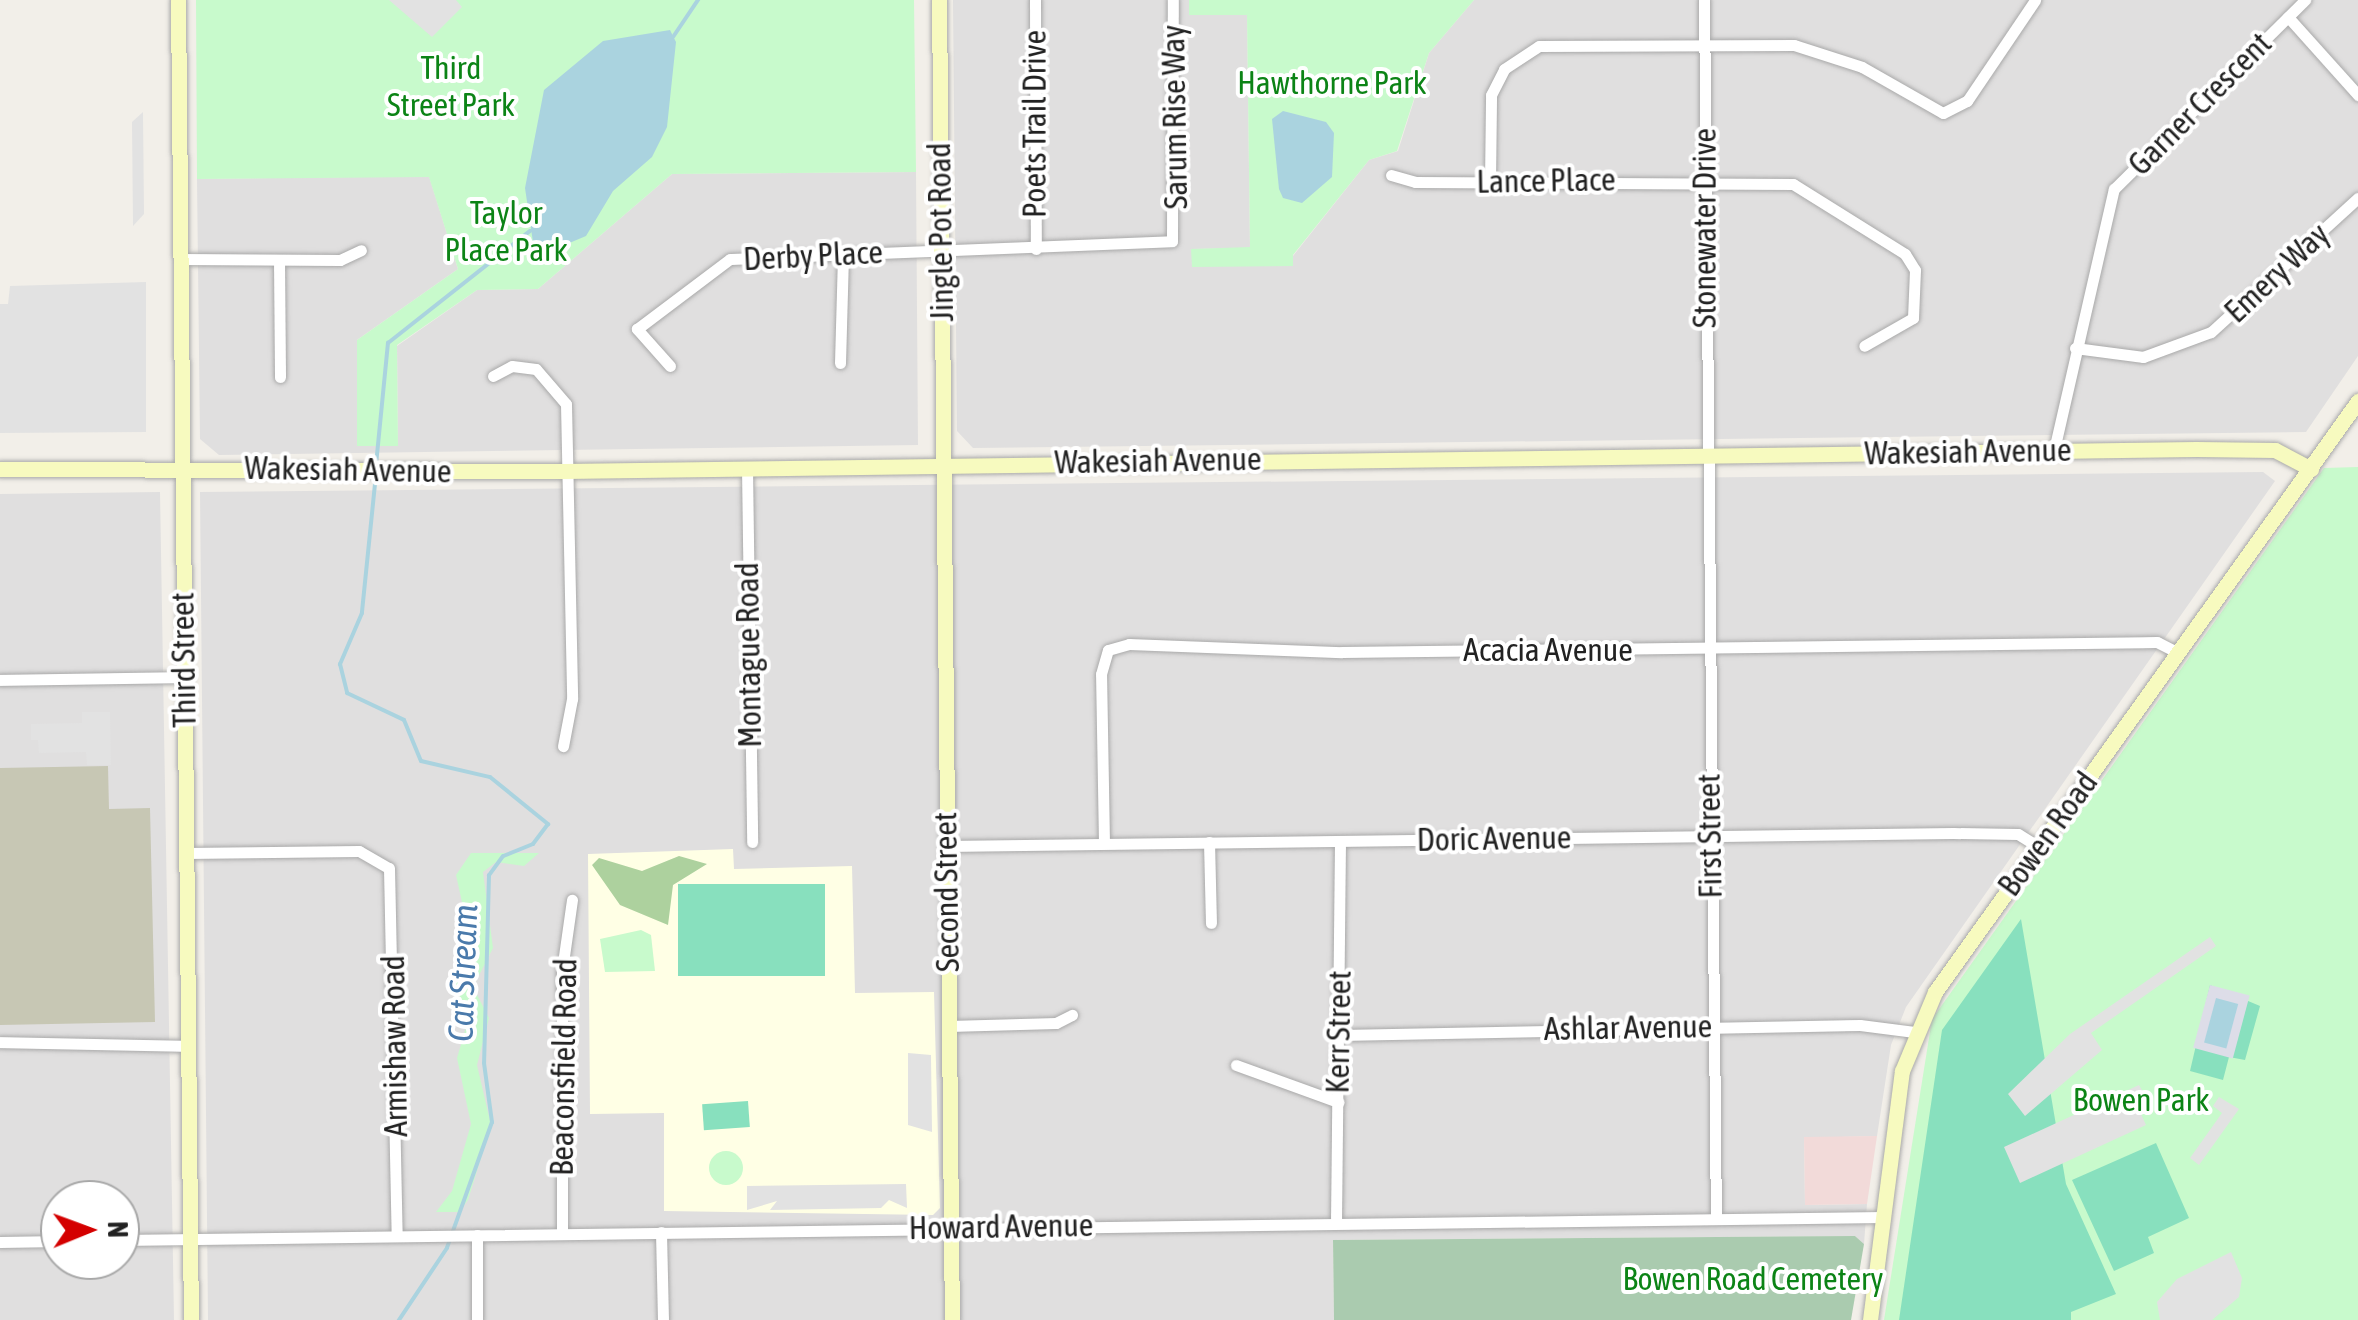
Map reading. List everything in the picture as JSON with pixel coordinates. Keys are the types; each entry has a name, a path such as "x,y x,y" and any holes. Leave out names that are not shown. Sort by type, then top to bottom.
{"main road":[{"name":"Third Street","path":"178,0 191,1320"},
{"name":"Jingle Pot Road","path":"939,0 943,464"},
{"name":"Bowen Road","path":"1870,1320 1902,1071 1934,992 2358,402"},
{"name":"Wakesiah Avenue","path":"0,469 564,471 2268,449 2311,469"},
{"name":"Second Street","path":"943,464 952,1320"}],"street":[{"name":"Poets Trail Drive","path":"1035,0 1036,249"},
{"name":"Sarum Rise Way","path":"942,250 1172,241 1173,0"},
{"name":"Stonewater Drive","path":"1704,0 1706,455"},
{"name":"Garner Crescent","path":"2054,450 2114,189 2306,0"},
{"path":"1490,182 1491,95 1525,52 1554,43 1704,40 1813,48 1943,114 1967,101 2033,1"},
{"path":"2288,17 2358,95"},
{"name":"Lance Place","path":"1391,175 1415,182 1702,179 1793,184 1905,254 1920,284 1914,318 1864,346"},
{"name":"Emery Way","path":"2075,348 2143,357 2210,332 2358,198"},
{"path":"180,260 340,260 361,250"},
{"name":"Derby Place","path":"670,366 636,329 706,270 765,254 942,250"},
{"path":"840,363 843,254"},
{"path":"280,260 280,377"},
{"path":"493,376 512,366 536,369 556,385 566,404 564,471 572,699 562,746"},
{"name":"First Street","path":"1706,455 1716,1218"},
{"name":"Montague Road","path":"747,468 752,842"},
{"name":"Acacia Avenue","path":"1104,842 1101,674 1108,650 1222,644 1342,652 2158,642 2179,653"},
{"path":"0,680 184,677"},
{"name":"Doric Avenue","path":"946,846 2013,834 2039,847"},
{"name":"Kerr Street","path":"1336,1223 1340,841"},
{"path":"1208,842 1211,923"},
{"name":"Armishaw Road","path":"186,853 359,850 382,860 393,882 398,1236"},
{"name":"Beaconsfield Road","path":"562,1234 562,970 572,900"},
{"path":"949,1026 1056,1023 1072,1015"},
{"name":"Ashlar Avenue","path":"1340,1035 1890,1025 1916,1032"},
{"path":"0,1042 188,1046"},
{"path":"1236,1065 1338,1102"},
{"name":"Howard Avenue","path":"140,1240 1883,1217"},
{"path":"661,1232 663,1320"},
{"path":"477,1235 477,1320"},
{"path":"0,1242 40,1241"}],"shaded area":[{"path":"389,0 456,0 462,7 432,37"},
{"path":"953,0 1189,0 1189,15 1247,14 1250,248 1192,249 1192,267 1293,256 1369,160 1398,151 1429,53 1474,0 2358,0 2358,356 2306,432 973,448 957,431"},
{"path":"143,112 144,214 133,226 132,122"},
{"path":"916,172 918,445 219,455 200,439 197,179 429,176 458,269 357,340 358,446 398,446 397,346 477,290 538,289 672,174"},
{"path":"146,282 146,432 0,433 0,304 8,304 10,286"},
{"path":"2263,472 2275,481 1906,1007 1891,1045 1877,1136 1804,1138 1805,1205 1867,1204 1864,1244 1855,1236 1333,1240 1334,1320 208,1320 200,492"},
{"path":"160,492 174,1320 0,1320 0,494"},
{"path":"82,712 110,712 111,765 87,765 86,752 39,753 38,740 31,740 31,724 82,723"},
{"path":"108,766 109,809 150,808 155,1022 0,1025 0,768"},
{"path":"733,849 734,869 852,866 855,993 934,992 940,1208 933,1215 664,1211 664,1113 590,1114 588,854"},
{"path":"2210,937 2216,946 2091,1033 2102,1050 2025,1116 2008,1094 2070,1034"},
{"path":"2210,985 2250,996 2233,1058 2193,1048"},
{"path":"908,1053 931,1055 932,1132 908,1125"},
{"path":"2139,1085 2144,1094 2134,1099 2146,1125 2020,1183 2004,1147"},
{"path":"2219,1097 2239,1109 2199,1165 2190,1158 2222,1113 2213,1106"},
{"path":"1877,1136 1867,1204 1805,1205 1804,1137"},
{"path":"906,1184 907,1208 889,1200 881,1208 770,1210 777,1201 747,1210 747,1186"},
{"path":"2231,1252 2242,1278 2239,1297 2212,1320 2160,1320 2157,1302 2177,1279"}],"green space":[{"name":"Third Street Park","path":"196,0 914,0 916,172 672,174 538,289 477,290 397,345 398,446 357,446 357,340 458,269 429,177 197,179"},
{"name":"Hawthorne Park","path":"1189,0 1474,0 1429,53 1397,151 1369,160 1293,255 1293,266 1192,267 1191,249 1250,247 1247,15 1189,15"},
{"name":"Bowen Park","path":"2358,467 2358,1320 1884,1320 1932,1019 2324,468"},
{"path":"471,853 539,853 524,866 496,862 483,872 493,948 473,987 489,1018 477,1065 491,1125 468,1200 459,1212 436,1212 452,1191 471,1124 457,1058 468,1020 455,983 471,943 456,875"},
{"path":"679,856 707,864 673,885 668,925 620,905 592,865 599,858 642,871"},
{"path":"678,884 825,884 825,976 678,976"},
{"path":"2021,919 2066,1184 2116,1294 2071,1312 2071,1320 1899,1320 1942,1030"},
{"path":"641,930 651,935 655,971 605,972 600,939"},
{"path":"2210,985 2260,1006 2245,1060 2229,1057 2223,1080 2190,1071"},
{"path":"748,1101 750,1127 704,1130 702,1104"},
{"path":"2156,1143 2189,1218 2148,1237 2154,1253 2114,1271 2072,1180"},
{"path":"726,1151 738,1156 743,1168 738,1180 726,1185 714,1180 709,1168 714,1156"},
{"name":"Bowen Road Cemetery","path":"1855,1236 1864,1244 1851,1320 1334,1320 1333,1240"}],"water":[{"path":"670,30 676,42 667,127 652,157 613,191 586,236 543,254 534,249 525,188 544,90 603,41"},
{"path":"1283,111 1326,122 1334,133 1332,177 1302,203 1283,198 1279,189 1272,119"},
{"path":"2216,998 2238,1004 2226,1048 2204,1042"}],"waterway":[{"name":"Cat Stream","path":"673,37 698,0"},
{"name":"Cat Stream","path":"376,465 388,343 530,231"},
{"name":"Cat Stream","path":"376,474 362,613 340,664 347,693 404,720 421,761 490,777 548,824 533,844 503,856 489,875 484,1063 492,1122 447,1248 399,1320"}],"park label":[{"name":"Taylor Place Park","path":"506,232"}]}
